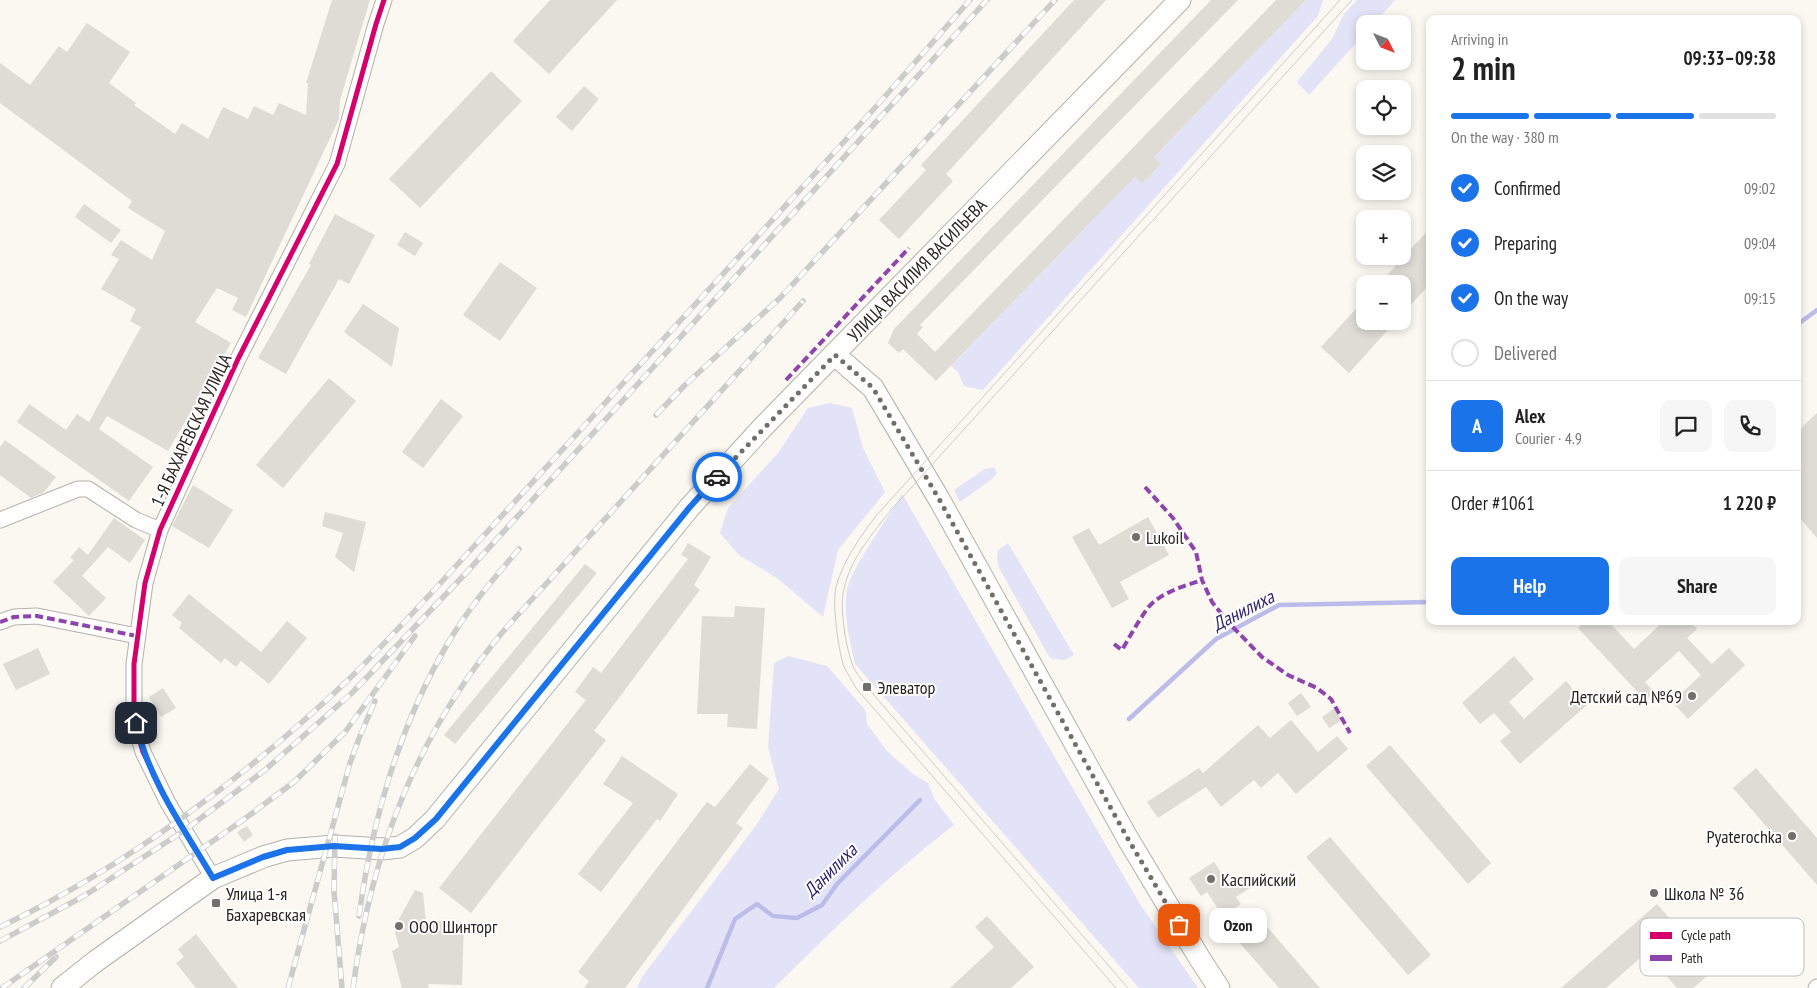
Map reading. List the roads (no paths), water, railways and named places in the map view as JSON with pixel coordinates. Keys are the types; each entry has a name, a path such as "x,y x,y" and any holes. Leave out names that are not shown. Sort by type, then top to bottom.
{"main road":[{"name":"УЛИЦА ВАСИЛИЯ ВАСИЛЬЕВА","path":"62,988 96,961 213,878 263,857 287,850 334,846 382,849 400,847 415,838 436,819 689,508 762,428 1180,0"},
{"path":"835,355 873,388 944,507 1128,839 1219,988"}],"street":[{"name":"1-Я БАХАРЕВСКАЯ УЛИЦА","path":"213,878 172,810 143,752 136,723 133,689 137,636 145,583 160,530 238,358 337,164 384,0"},
{"path":"0,520 78,489 88,489 136,520 160,530"},
{"path":"0,622 14,617 37,616 137,636"}],"waterway":[{"name":"Данилиха","path":"1801,322 1817,310"},
{"name":"Данилиха","path":"1129,719 1216,639 1279,605 1426,602"},
{"name":"Данилиха","path":"707,988 735,919 757,904 773,916 797,918 822,905 837,884 920,800"}],"tram line":[{"path":"1116,988 856,688 844,667 841,656 835,614 836,587 839,577 858,541 876,516 1340,0"},
{"path":"1128,988 858,676 851,660 846,640 842,607 844,589 851,567 870,537 891,510 1352,0"}],"railway":[{"path":"0,927 92,877 182,818 268,751 347,681 437,587 873,110 970,0"},
{"path":"0,941 84,896 185,830 265,770 352,693 466,573 987,0"},
{"path":"656,415 685,385 781,297 1055,0"},
{"path":"353,988 361,938 372,889 386,842 403,796 423,752 447,709 475,668 506,628 803,301"},
{"path":"359,916 380,810 390,775 415,707 456,630 481,594 519,549"},
{"path":"2,988 243,820 294,782 345,732 415,636"},
{"path":"288,988 350,763 375,701"},
{"path":"335,836 334,891 342,988"},
{"path":"24,988 56,957"}],"place":[{"name":"Lukoil","path":"1136,537"},
{"name":"Элеватор","path":"867,687"},
{"name":"Детский сад №69","path":"1692,696"},
{"name":"Pyaterochka","path":"1792,836"},
{"name":"Каспийский","path":"1211,879"},
{"name":"Школа № 36","path":"1654,893"},
{"name":"Улица 1-я Бахаревская","path":"216,903"},
{"name":"Ozon","path":"1179,925"},
{"name":"ООО Шинторг","path":"399,926"}]}
